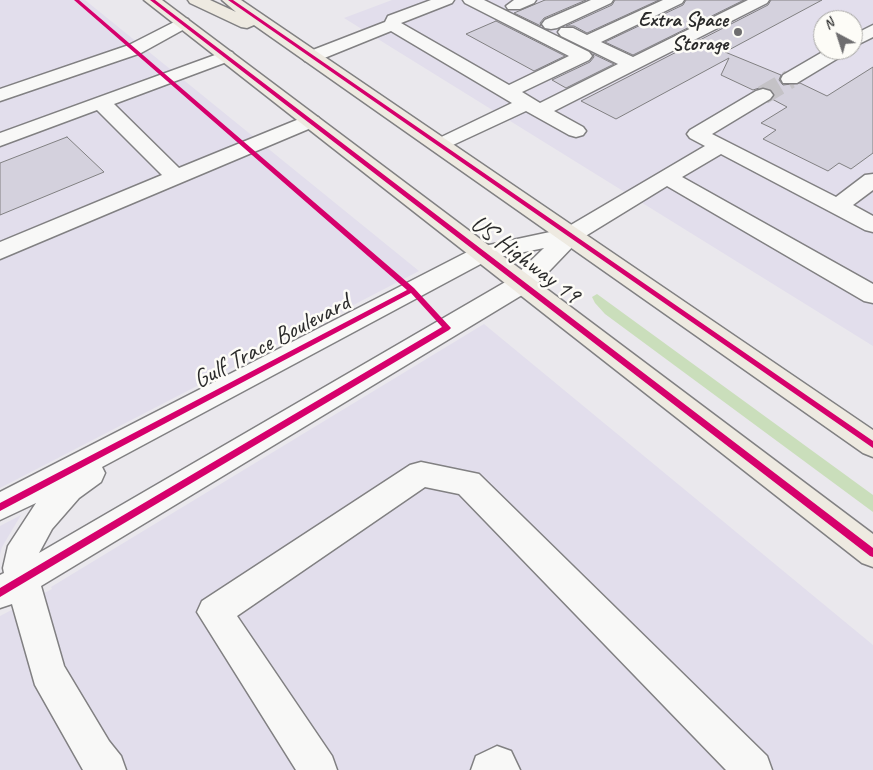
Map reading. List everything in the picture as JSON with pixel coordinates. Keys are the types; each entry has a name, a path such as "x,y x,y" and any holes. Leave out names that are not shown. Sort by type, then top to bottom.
{"highway":[{"name":"US Highway 19","path":"152,0 873,552"},
{"path":"196,0 225,15 275,32"},
{"name":"US Highway 19","path":"230,0 571,234 873,445"}],"street":[{"path":"311,57 392,25 394,20 446,0"},
{"path":"471,0 583,56 508,92"},
{"path":"551,24 605,0"},
{"path":"587,42 676,0"},
{"path":"440,145 633,64 761,0"},
{"path":"515,2 551,24 633,64"},
{"path":"99,41 118,34 182,23"},
{"path":"0,95 135,49 182,23"},
{"path":"392,25 576,131"},
{"path":"0,140 226,56"},
{"path":"790,79 822,60"},
{"path":"763,95 697,134 873,225"},
{"path":"101,102 176,177"},
{"path":"0,251 311,121"},
{"path":"11,587 523,283 571,234 720,146"},
{"path":"667,177 873,295"},
{"path":"837,206 873,180"},
{"name":"Gulf Trace Boulevard","path":"0,507 483,253 571,234"},
{"path":"107,770 95,755 48,673 11,587 19,568 24,546 41,519 68,489 170,419"},
{"path":"318,770 214,612 421,474 468,483 753,770"},
{"path":"490,770 497,765 501,770"}],"shaded area":[{"path":"0,0 85,0 419,271 0,488"},
{"path":"392,0 873,0 873,346 344,18"},
{"path":"484,324 873,645 873,770 0,770 0,616 52,589 51,587"},
{"path":"21,515 2,547 0,555 0,526"}],"green space":[{"path":"597,294 873,495 873,512 605,314 592,297"}],"building":[{"path":"545,0 586,0 544,18 540,23 541,26 514,13"},
{"name":"Extra Space Storage","path":"615,0 659,0 587,33 574,26 566,26 612,5"},
{"name":"Extra Space Storage","path":"686,0 744,0 633,55 605,42 683,5"},
{"path":"771,0 822,0 725,52 781,75 779,80 783,85 800,83 827,96 873,67 873,153 851,169 839,163 828,171 763,139 776,130 761,123 787,107 772,99 775,95 771,89 762,87 753,90 721,75 729,58 616,119 581,101 768,5"},
{"path":"496,21 565,56 534,71 466,34"},
{"path":"593,54 614,64 566,88 552,80 590,62 594,57"},
{"path":"67,137 104,172 0,215 0,163"}],"tunnel":[{"path":"763,95 790,79"}],"cycle path":[{"path":"0,593 447,328 412,290 76,0"},
{"path":"152,0 873,553"},
{"path":"230,0 873,445"},
{"path":"0,507 412,290"}],"place":[{"name":"Extra Space Storage","path":"738,32"}]}
